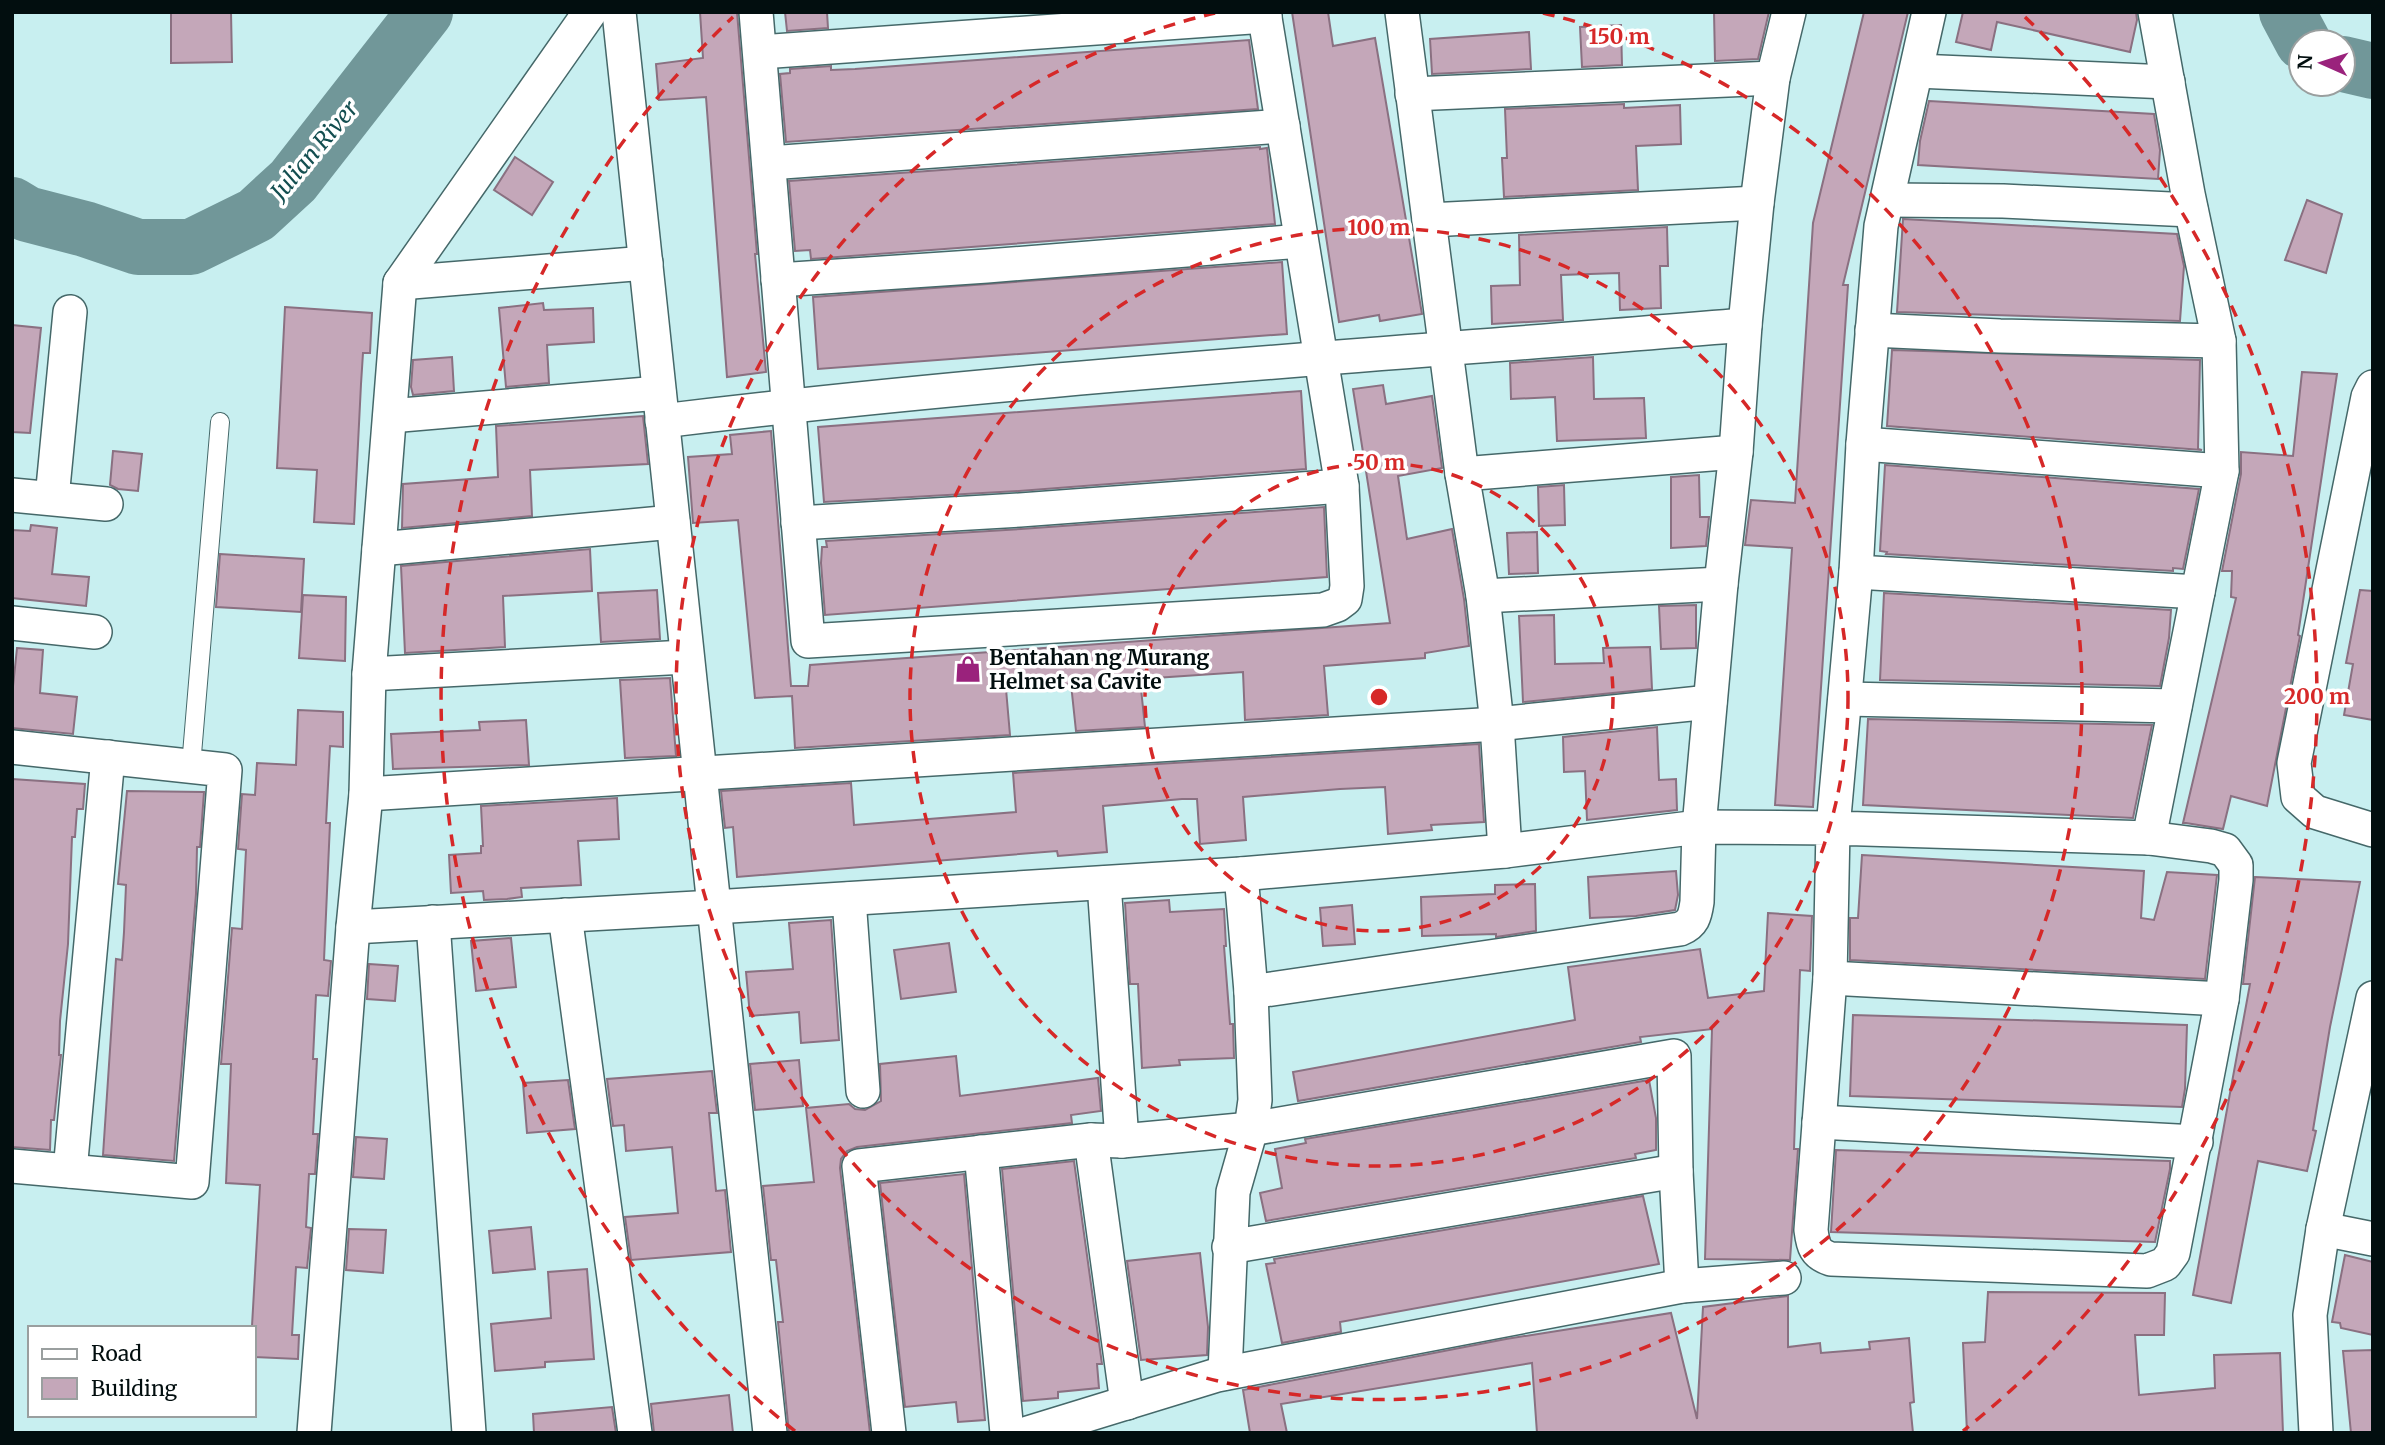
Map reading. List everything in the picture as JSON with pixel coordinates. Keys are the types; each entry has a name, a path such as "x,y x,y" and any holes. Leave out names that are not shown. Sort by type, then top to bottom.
{"street":[{"path":"314,1433 366,794 369,674 400,283 590,12"},
{"path":"619,12 770,1433"},
{"path":"756,12 808,641 1323,610 1345,599 1347,586 1342,486 1265,14 760,52"},
{"path":"1402,12 1462,474 1483,596 1497,724 1505,852"},
{"path":"1251,992 1680,929 1690,925 1696,914 1699,827 1721,584 1737,452 1745,325 1757,202 1773,78 1789,12"},
{"path":"354,927 1241,874 1505,852 1699,827 1833,828 2149,838 2211,846 2225,850 2236,865 2222,999 2173,1253 2165,1264 2147,1271 1831,1259 1821,1256 1813,1246 1811,1230 1830,978 1833,828 1856,572 1863,444 1881,226 1929,12"},
{"path":"2149,838 2222,471 2218,341 2155,12"},
{"path":"1917,71 2168,82"},
{"path":"1412,94 1773,78"},
{"path":"769,163 1283,125"},
{"path":"1887,200 2003,201 2191,210"},
{"path":"1429,220 1757,202"},
{"path":"778,280 987,267 1301,241"},
{"path":"400,283 646,263"},
{"path":"52,498 70,312"},
{"path":"390,416 789,405 1321,357 1445,350 1745,325"},
{"path":"1872,330 2218,341"},
{"path":"2373,387 2368,397 2294,763 2298,797 2315,812 2373,830"},
{"path":"1863,444 2222,471"},
{"path":"1462,474 1737,452"},
{"path":"798,523 1342,486"},
{"path":"12,495 106,504"},
{"path":"379,549 673,522"},
{"path":"1856,572 2198,592"},
{"path":"1483,596 1721,584"},
{"path":"12,623 95,632"},
{"path":"369,674 686,657"},
{"path":"1845,699 2175,706"},
{"path":"366,794 1497,724 1710,702"},
{"path":"12,747 225,770 192,1182 12,1166"},
{"path":"69,1171 108,757"},
{"path":"1225,1373 1233,1192 1251,1129 1255,1100 1251,992 1241,874"},
{"path":"1104,883 1107,1140 1127,1403"},
{"path":"849,899 863,1091"},
{"path":"565,915 635,1433"},
{"path":"433,922 469,1433"},
{"path":"1830,978 2222,999"},
{"path":"2316,1433 2310,1315 2323,1229 2373,998"},
{"path":"889,1433 859,1166 1107,1140 1251,1129 1674,1056 1682,1286"},
{"path":"1819,1122 2196,1142"},
{"path":"982,1152 1007,1433"},
{"path":"1229,1247 1676,1171"},
{"path":"2323,1229 2373,1239"},
{"path":"1028,1433 1225,1373 1682,1286 1784,1278"}],"lane":[{"path":"191,766 220,422"}],"building":[{"path":"171,12 231,12 232,62 171,63"},
{"path":"700,12 737,12 766,372 727,377 706,97 659,100 656,64 703,58"},
{"path":"785,12 827,12 828,28 787,31"},
{"path":"1292,12 1328,12 1333,46 1375,38 1422,314 1380,321 1379,315 1339,322"},
{"path":"1714,12 1769,12 1758,59 1715,61"},
{"path":"1864,12 1908,12 1843,285 1848,285 1813,807 1775,805 1792,548 1745,545 1751,500 1795,503 1813,223"},
{"path":"1963,12 2136,12 2137,20 2130,52 1997,22 1991,50 1956,42"},
{"path":"1621,25 1622,65 1582,67 1580,27"},
{"path":"1529,32 1531,69 1432,74 1430,39"},
{"path":"1249,40 1258,109 786,142 780,74 790,73 790,69 831,66 831,70 855,69"},
{"path":"1929,101 2154,114 2160,150 2158,179 1918,165"},
{"path":"1624,104 1624,108 1680,105 1681,144 1636,146 1638,190 1504,197 1502,158 1507,158 1505,109"},
{"path":"1267,148 1275,224 811,259 810,250 795,251 789,181"},
{"path":"515,157 553,182 532,215 494,190"},
{"path":"2307,200 2342,214 2326,273 2285,260"},
{"path":"1903,219 2177,234 2184,266 2180,321 1897,312"},
{"path":"1667,227 1668,266 1660,266 1661,308 1620,310 1619,273 1561,275 1563,320 1492,324 1491,286 1520,285 1519,235"},
{"path":"1282,262 1287,334 818,369 813,297"},
{"path":"543,303 544,310 593,308 594,342 547,345 549,383 506,387 499,308"},
{"path":"285,307 372,313 370,353 363,353 354,524 314,522 317,470 277,468"},
{"path":"12,325 41,328 30,433 12,432"},
{"path":"1892,350 2200,360 2198,449 2202,450 1887,426"},
{"path":"452,357 454,391 413,395 413,360"},
{"path":"1593,357 1594,399 1644,398 1646,438 1557,441 1555,397 1511,399 1510,363"},
{"path":"2302,372 2337,374 2298,635 2300,636 2267,806 2231,796 2223,829 2183,823 2236,598 2231,597 2232,571 2222,571 2241,474 2241,452 2293,456"},
{"path":"1383,385 1386,404 1432,396 1442,468 1398,476 1407,539 1452,529 1469,646 1425,653 1425,658 1324,666 1328,715 1245,720 1243,672 1140,679 1145,727 1076,731 1071,684 1006,689 1010,735 795,748 792,696 755,698 738,520 693,523 688,457 732,454 730,435 771,431 791,686 808,686 810,665 1390,623 1353,389"},
{"path":"1301,391 1306,469 1019,491 824,502 818,427"},
{"path":"643,416 648,464 530,470 532,516 402,528 403,484 498,477 496,426"},
{"path":"113,451 142,454 138,491 118,489 110,485"},
{"path":"1885,465 2199,489 2183,569 2173,568 2173,571 1886,554 1887,552 1880,551"},
{"path":"1699,475 1700,517 1709,517 1706,546 1671,548 1671,477"},
{"path":"1564,485 1565,525 1539,526 1538,487"},
{"path":"1324,507 1327,577 825,615 821,563 822,547 827,547 826,541"},
{"path":"31,525 57,528 52,574 89,577 86,606 12,598 12,530 30,531"},
{"path":"1537,532 1538,573 1509,574 1507,533"},
{"path":"590,549 592,591 503,596 505,647 405,653 401,566"},
{"path":"220,554 304,559 301,612 216,607"},
{"path":"657,590 660,639 601,642 598,593"},
{"path":"2360,590 2373,591 2373,720 2344,715 2353,664 2346,663"},
{"path":"1884,593 2171,610 2160,686 1880,680"},
{"path":"303,595 346,597 345,661 299,658"},
{"path":"1696,605 1696,648 1661,649 1659,606"},
{"path":"1554,615 1555,664 1604,663 1603,648 1650,647 1652,689 1523,702 1519,616"},
{"path":"17,648 43,650 40,693 77,697 73,734 12,728"},
{"path":"670,678 676,756 625,758 620,680"},
{"path":"298,710 343,712 343,747 330,746 326,823 330,823 324,960 331,961 328,996 316,995 313,1059 317,1059 313,1134 318,1134 315,1174 309,1174 306,1227 311,1228 307,1268 296,1267 292,1335 299,1335 298,1359 256,1357 256,1326 252,1326 260,1185 226,1183 231,1064 221,1064 232,928 242,929 246,850 238,849 242,794 255,795 257,763 296,765"},
{"path":"1868,719 2152,725 2133,818 1863,805"},
{"path":"526,720 529,765 393,769 391,734 480,730 479,722"},
{"path":"1657,727 1659,780 1676,779 1677,810 1587,820 1585,771 1564,772 1563,737"},
{"path":"1479,744 1484,822 1431,825 1432,830 1388,834 1385,787 1340,789 1243,797 1246,840 1200,844 1197,799 1182,799 1103,806 1107,852 1058,856 1057,851 737,877 733,827 725,828 721,791 851,783 854,825 1016,812 1013,773"},
{"path":"12,779 85,784 83,809 77,809 75,837 72,837 68,944 60,1021 61,1055 54,1120 51,1120 50,1150 12,1147"},
{"path":"127,791 204,792 200,847 197,847 196,894 174,1161 103,1155 116,959 122,960 124,932 126,885 118,884"},
{"path":"617,798 619,839 578,841 581,885 521,888 522,897 507,899 484,900 483,891 451,893 449,855 481,853 481,806"},
{"path":"1862,855 2144,871 2141,918 2154,920 2167,872 2217,875 2205,979 1850,960 1850,918 1858,918"},
{"path":"1676,871 1678,895 1675,910 1636,916 1590,918 1588,877"},
{"path":"2255,877 2360,882 2330,1027 2313,1130 2316,1131 2307,1171 2258,1161 2231,1303 2193,1295 2250,984 2243,984"},
{"path":"1535,884 1536,931 1496,937 1496,934 1422,936 1421,897 1495,894 1495,885"},
{"path":"1169,900 1170,912 1224,909 1224,946 1234,1058 1179,1060 1180,1065 1142,1068 1138,984 1130,984 1125,903"},
{"path":"1352,905 1355,944 1323,946 1320,908"},
{"path":"1768,913 1812,916 1810,971 1800,970 1794,1149 1798,1149 1790,1260 1705,1259 1712,1029 1640,1037 1641,1042 1298,1101 1293,1072 1575,1020 1568,967 1700,949 1708,998 1764,991"},
{"path":"831,920 839,1040 801,1043 799,1012 750,1016 746,972 793,969 789,923"},
{"path":"511,938 516,987 476,991 471,941"},
{"path":"949,943 956,992 901,999 894,950"},
{"path":"369,964 398,966 395,1001 367,999"},
{"path":"1853,1015 2187,1025 2182,1107 1850,1096"},
{"path":"956,1056 960,1096 1098,1078 1101,1111 1071,1115 1072,1123 857,1147 847,1151 841,1159 840,1168 870,1433 789,1433 778,1322 783,1322 776,1260 771,1260 763,1186 814,1182 806,1108 849,1104 855,1109 865,1110 881,1101 880,1064"},
{"path":"799,1060 803,1106 755,1110 750,1064"},
{"path":"712,1071 717,1113 709,1113 716,1191 725,1190 731,1252 631,1260 625,1217 678,1213 672,1147 626,1151 624,1125 613,1126 607,1079"},
{"path":"568,1080 575,1129 527,1133 523,1083"},
{"path":"1649,1080 1656,1118 1656,1150 1635,1154 1636,1158 1266,1221 1260,1193 1282,1188 1275,1149 1306,1143 1305,1139"},
{"path":"356,1137 387,1139 384,1179 353,1177"},
{"path":"1836,1150 2170,1161 2170,1169 2155,1242 1831,1232"},
{"path":"1074,1161 1102,1364 1097,1364 1099,1388 1058,1392 1058,1398 1023,1401 1002,1169"},
{"path":"964,1174 985,1420 958,1422 956,1402 905,1407 880,1183"},
{"path":"1643,1196 1659,1264 1340,1322 1341,1332 1282,1343 1266,1264 1275,1263 1274,1259"},
{"path":"531,1227 535,1269 493,1273 489,1231"},
{"path":"349,1229 386,1230 383,1273 346,1270"},
{"path":"1200,1253 1208,1327 1207,1355 1141,1360 1127,1261"},
{"path":"2345,1255 2373,1262 2373,1335 2341,1328 2340,1323 2332,1322"},
{"path":"587,1269 594,1359 545,1362 545,1367 495,1371 491,1324 551,1318 548,1272"},
{"path":"1988,1292 2165,1293 2164,1335 2135,1335 2139,1395 2215,1388 2214,1355 2280,1353 2283,1433 1967,1433 1963,1343 1985,1342"},
{"path":"1788,1296 1788,1347 1820,1343 1821,1353 1870,1349 1869,1342 1909,1338 1914,1402 1910,1403 1913,1433 1537,1433 1532,1363 1281,1404 1287,1433 1250,1433 1243,1390 1506,1339 1671,1313 1697,1419 1703,1307"},
{"path":"2373,1350 2373,1433 2351,1433 2343,1351"},
{"path":"729,1395 733,1433 654,1433 651,1404"},
{"path":"612,1407 616,1433 534,1433 533,1414"}],"waterway":[{"name":"Julian River","path":"12,205 27,214 85,229 138,247 191,247 256,215 293,181 425,12"},
{"name":"Julian River","path":"2287,12 2296,28"},
{"name":"Julian River","path":"2357,67 2373,71"}],"place":[{"name":"Bentahan ng Murang Helmet sa Cavite","path":"968,669"}]}
